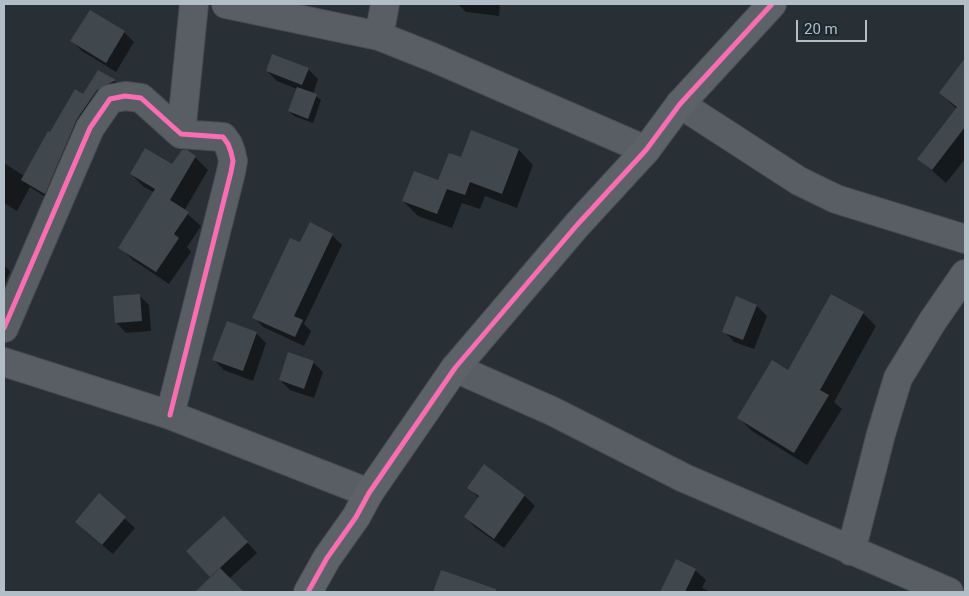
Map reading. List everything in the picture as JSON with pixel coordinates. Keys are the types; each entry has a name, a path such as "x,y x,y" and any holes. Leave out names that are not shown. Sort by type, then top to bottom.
{"street":[{"path":"181,134 194,4"},
{"path":"226,4 379,36 646,150"},
{"path":"379,36 386,4"},
{"path":"308,592 326,558 356,517 369,493 455,368 577,225 646,150 680,104 772,4"},
{"path":"4,328 90,128 110,99 125,96 141,98 181,134 223,137 228,144 233,161 170,415"},
{"path":"680,104 798,181 836,199 965,239"},
{"path":"851,551 881,434 898,378 965,274"},
{"path":"4,362 170,415 369,493"},
{"path":"455,368 552,411 684,478 948,592"}],"building":[{"path":"90,10 125,31 106,63 70,41"},
{"path":"272,54 309,68 302,85 266,71"},
{"path":"965,58 965,127 932,170 917,159 957,107 939,93"},
{"path":"98,70 116,80 97,90 77,119 45,194 21,180 48,131 50,132 75,89 83,94"},
{"path":"297,87 317,94 308,119 288,111"},
{"path":"471,130 519,149 502,194 470,182 465,195 447,189 437,214 402,201 414,171 438,180 449,153 461,157"},
{"path":"145,148 172,164 182,150 187,150 196,156 170,200 189,212 174,234 179,238 156,272 118,248 155,189 130,174"},
{"path":"310,222 333,234 294,316 303,320 295,337 252,318 290,238 300,242"},
{"path":"140,294 142,321 115,323 113,296"},
{"path":"831,294 864,312 820,390 829,395 794,453 737,418 772,360 788,370"},
{"path":"736,296 757,305 743,340 722,332"},
{"path":"227,321 257,332 243,371 212,360"},
{"path":"288,352 314,361 304,389 279,380"},
{"path":"484,464 525,495 494,539 464,517 479,496 467,488"},
{"path":"99,493 126,517 102,545 75,522"},
{"path":"224,516 248,542 210,577 186,551"},
{"path":"676,559 696,569 685,592 660,592"},
{"path":"220,568 244,592 195,592"},
{"path":"441,570 496,589 496,592 433,592"}],"cycle path":[{"path":"308,592 327,558 356,517 369,493 455,368 577,225 646,150 680,104 772,4"},
{"path":"4,328 90,128 110,99 125,96 141,98 181,134 223,137 231,152 233,161 231,172 170,415"}]}
